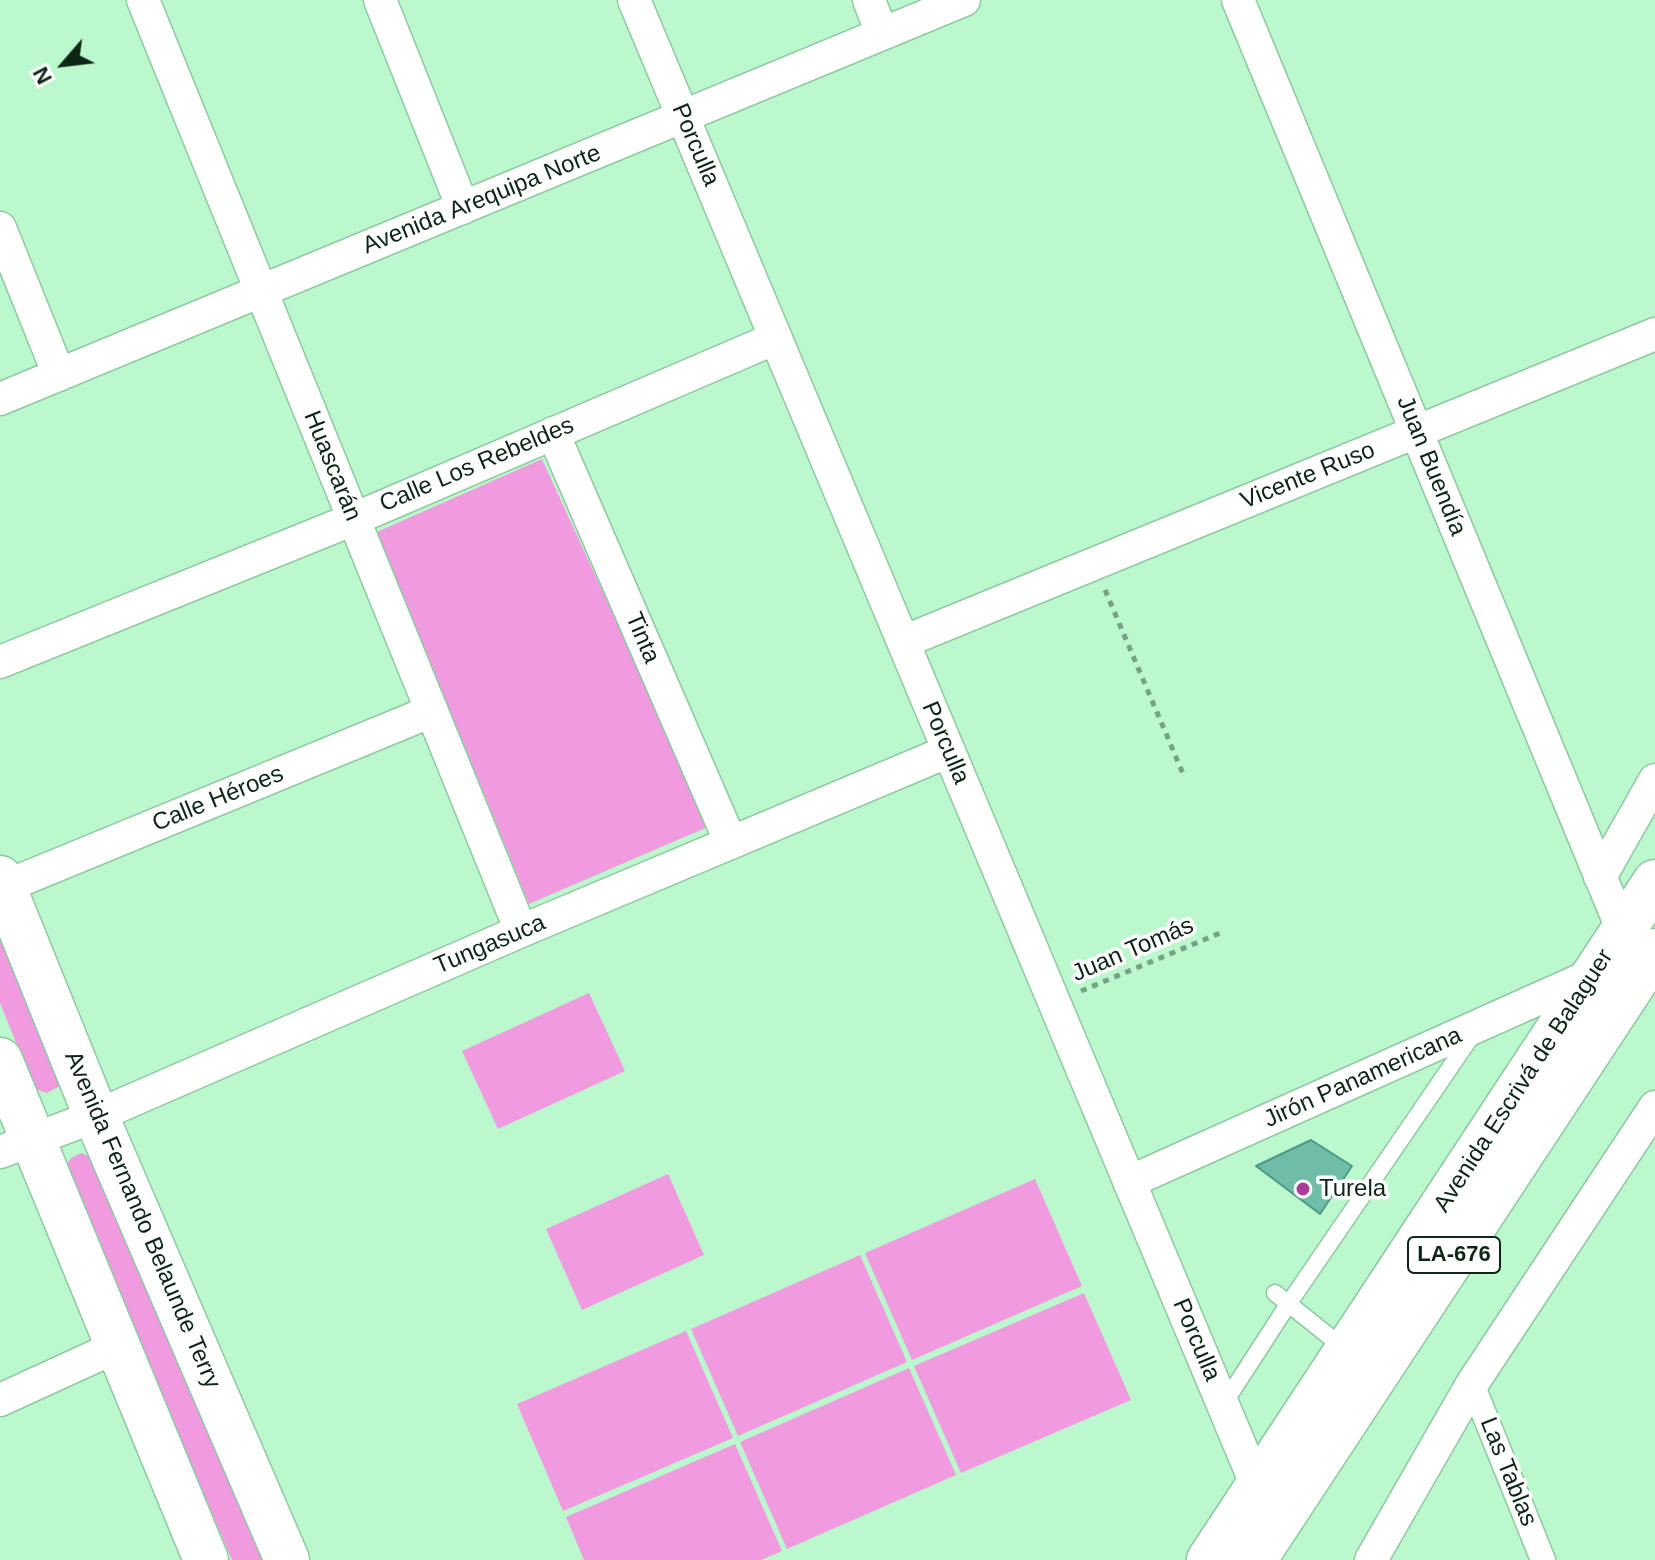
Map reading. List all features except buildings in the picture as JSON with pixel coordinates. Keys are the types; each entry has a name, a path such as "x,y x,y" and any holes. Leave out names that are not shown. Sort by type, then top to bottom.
{"main road":[{"name":"Avenida Fernando Belaunde Terry","path":"2,882 96,1116 287,1560"},
{"name":"Avenida Escrivá de Balaguer","path":"1254,1560 1639,941 1655,882"},
{"name":"Avenida Escrivá de Balaguer","path":"1209,1560 1596,973 1639,941"},
{"path":"0,1060 16,1146 118,1346 197,1557"}],"street":[{"name":"Huascarán","path":"143,0 521,931"},
{"path":"380,0 463,208"},
{"name":"Porculla","path":"634,0 1257,1486"},
{"path":"869,0 882,34"},
{"name":"Avenida Arequipa Norte","path":"0,399 964,0"},
{"name":"Juan Buendía","path":"1238,0 1600,877 1639,941"},
{"path":"0,228 59,375"},
{"name":"Vicente Ruso","path":"903,642 1655,334"},
{"name":"Calle Los Rebeldes","path":"0,662 354,519 776,338"},
{"name":"Tinta","path":"553,433 731,843"},
{"name":"Calle Héroes","path":"2,882 432,711"},
{"name":"Tungasuca","path":"16,1146 96,1116 521,931 949,751"},
{"path":"1600,877 1655,780"},
{"name":"Jirón Panamericana","path":"1129,1182 1596,973"},
{"path":"1371,1560 1472,1384 1655,1107"},
{"path":"0,1400 118,1346"},
{"name":"Las Tablas","path":"1472,1384 1543,1560"}],"lane":[{"path":"1223,1405 1282,1298 1479,1026"},
{"path":"1282,1298 1346,1350"}],"path":[{"path":"1094,564 1184,776"},
{"name":"Juan Tomás","path":"1054,1002 1225,931"}],"shaded area":[{"path":"542,459 710,826 529,904 377,532"},
{"path":"0,928 62,1079 60,1086 47,1093 35,1089 0,1003"},
{"path":"589,993 625,1071 498,1129 462,1051"},
{"path":"81,1153 92,1158 264,1560 232,1560 64,1168 71,1158"},
{"path":"668,1174 704,1255 582,1310 546,1229"},
{"path":"1035,1179 1082,1286 912,1360 865,1253"},
{"path":"860,1255 907,1362 738,1436 691,1329"},
{"path":"1084,1293 1131,1400 961,1473 914,1366"},
{"path":"686,1331 733,1438 563,1511 517,1404"},
{"path":"909,1368 956,1475 787,1549 740,1442"},
{"path":"735,1444 782,1551 761,1560 584,1560 566,1517"}],"place":[{"name":"Turela","path":"1303,1189"}]}
